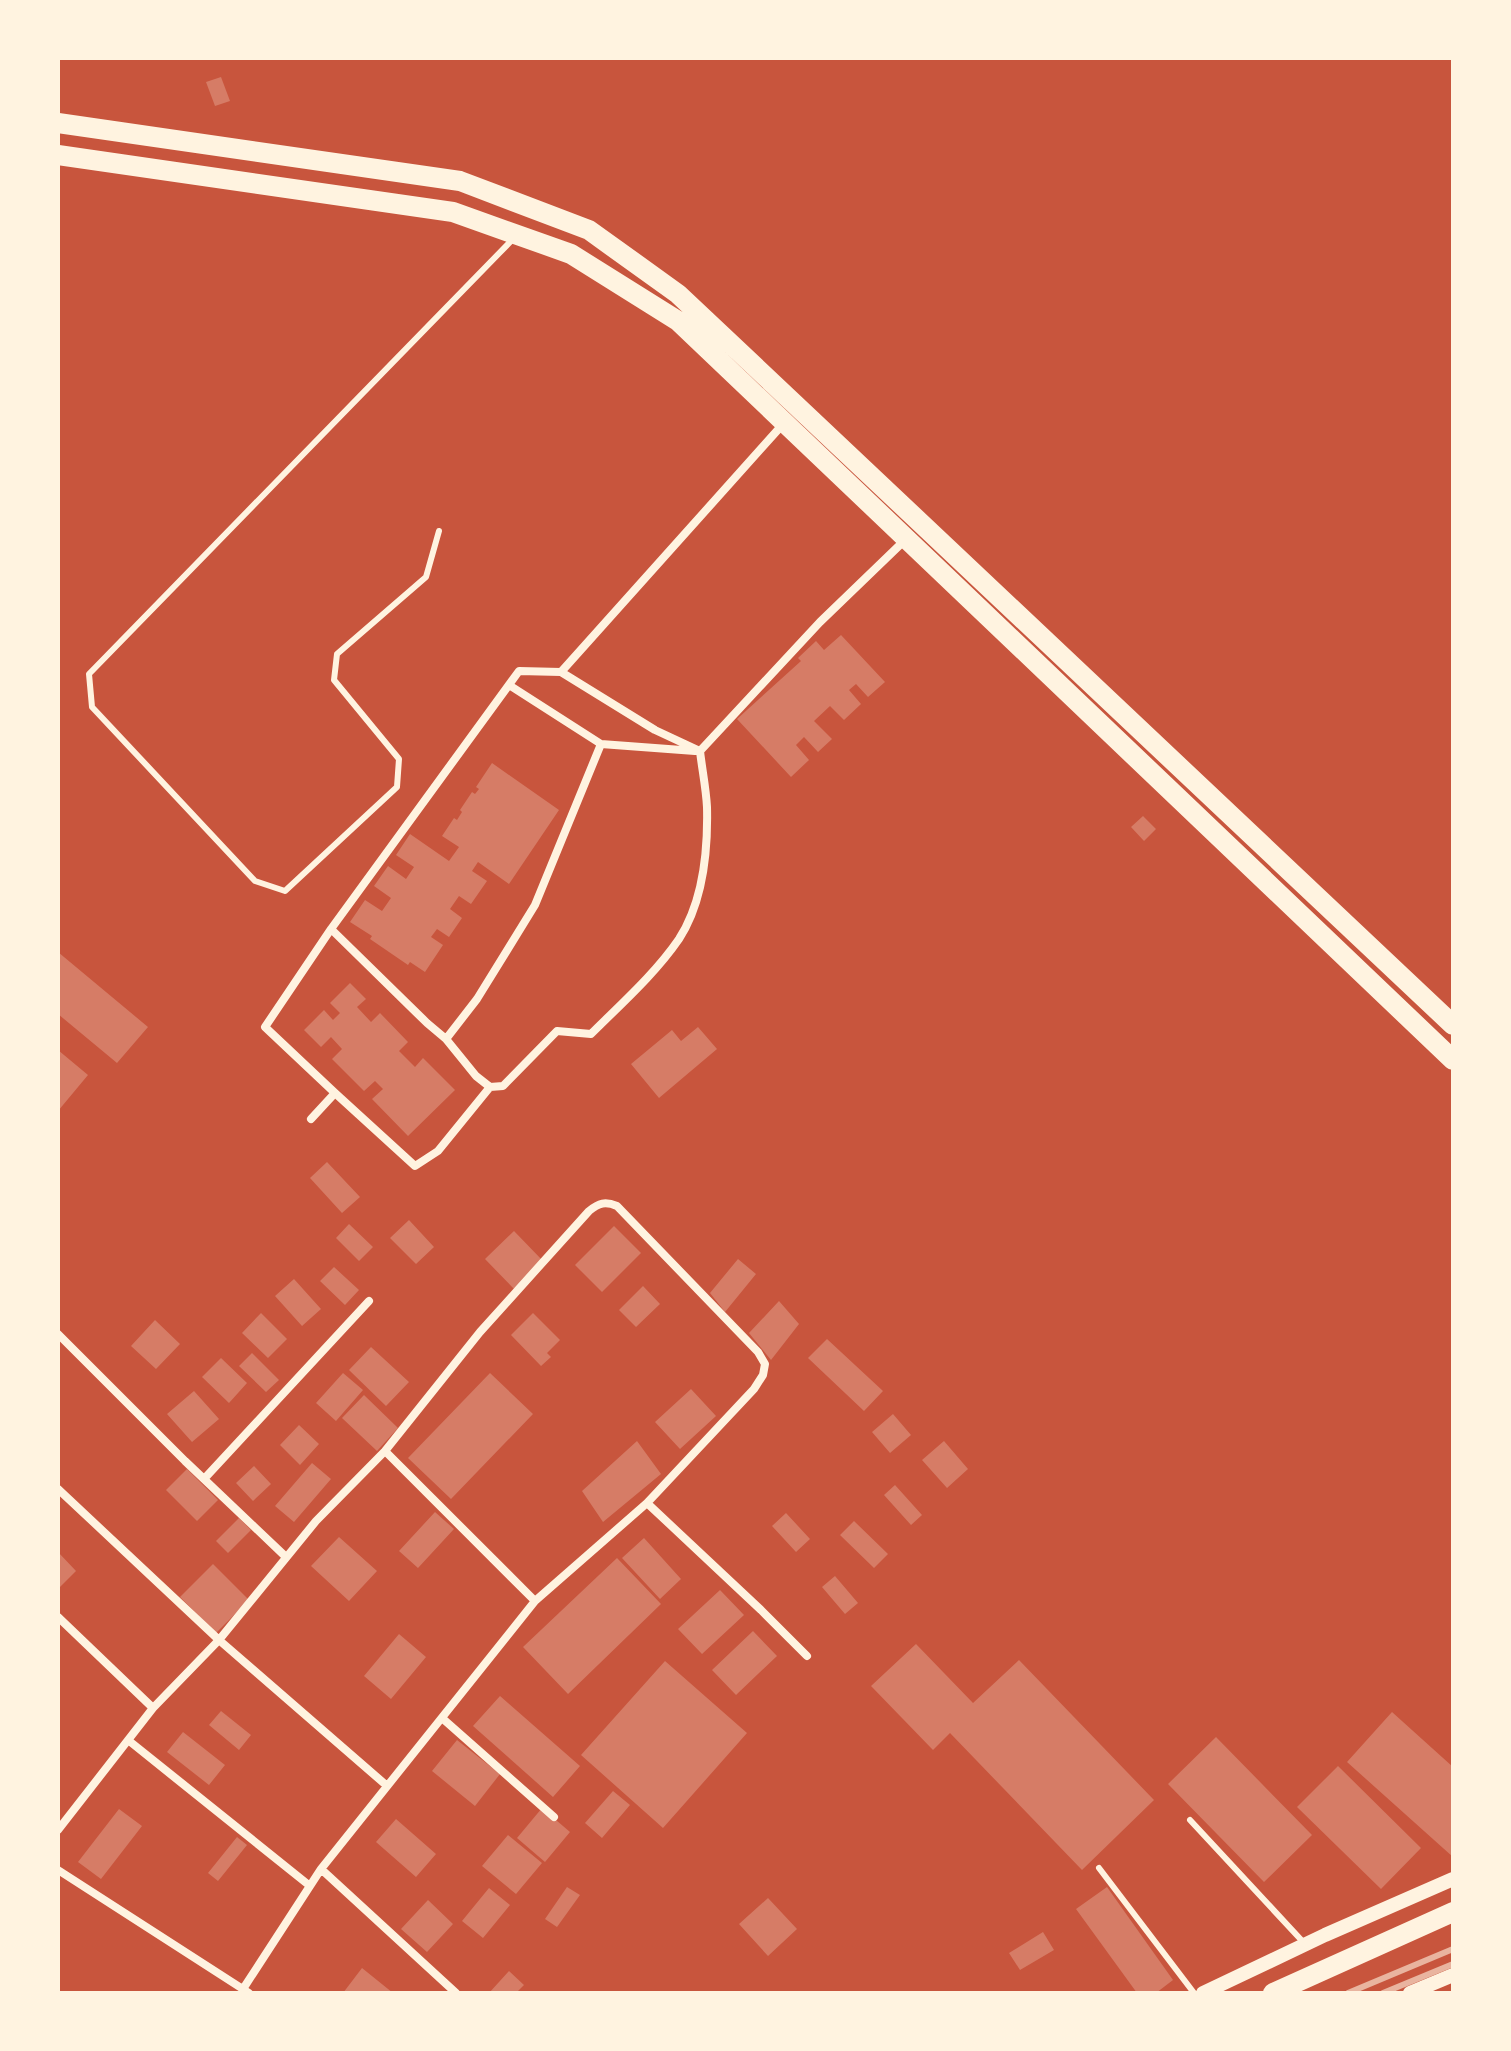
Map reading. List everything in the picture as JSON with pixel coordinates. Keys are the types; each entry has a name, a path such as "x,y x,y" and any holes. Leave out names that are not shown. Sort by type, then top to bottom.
{"main road":[{"path":"58,123 460,181 589,230 678,294 1453,1025"},
{"path":"58,155 453,212 571,254 678,321 1453,1060"},
{"path":"999,627 1015,611"},
{"path":"1273,1993 1453,1912"}],"street":[{"path":"561,672 784,423"},
{"path":"700,751 820,622 906,539"},
{"path":"490,1087 438,1151 415,1166 265,1027 331,929 519,671 561,672 655,730 700,751"},
{"path":"509,685 601,744 700,751"},
{"path":"446,1039 477,999 535,905 601,744"},
{"path":"331,929 446,1039 476,1076 490,1087 503,1086 557,1031 591,1034 680,938 691,917 706,842 707,804 700,751"},
{"path":"311,1119 335,1093"},
{"path":"58,1830 153,1708 219,1640 316,1521 385,1451 480,1332 597,1205 606,1202 617,1206 758,1352 765,1364 763,1375 754,1389 647,1503 535,1601 321,1869 246,1991 58,1870"},
{"path":"204,1479 369,1301"},
{"path":"58,1334 286,1557"},
{"path":"385,1451 535,1601"},
{"path":"58,1489 219,1640 386,1785"},
{"path":"647,1503 807,1656"},
{"path":"58,1617 153,1708"},
{"path":"442,1718 554,1817"},
{"path":"128,1740 310,1886"},
{"path":"321,1869 456,1993"},
{"path":"1203,1993 1453,1879"},
{"path":"1410,1993 1453,1975"}],"lane":[{"path":"439,531 426,577 337,654 334,680 399,759 397,787 285,891 255,881 92,707 89,674 517,235"},
{"path":"1190,1820 1305,1944"},
{"path":"1099,1868 1194,1993"}],"building":[{"path":"221,77 230,101 215,106 206,82"},
{"path":"841,635 885,682 868,697 856,684 849,690 861,704 844,720 830,706 814,721 832,739 818,752 804,737 796,745 809,760 791,777 737,719 801,661 798,658 816,641 824,650"},
{"path":"492,763 559,810 509,884 478,862 472,871 487,881 471,904 459,896 450,909 462,918 449,937 437,929 431,937 443,945 425,972 410,962 408,965 350,922 365,900 382,911 391,898 374,886 388,866 406,879 414,867 396,855 410,834 449,861 459,847 442,836 454,818 457,820 472,792 475,794 479,789 476,787"},
{"path":"1143,816 1156,829 1144,841 1131,827"},
{"path":"58,952 148,1027 117,1063 58,1014"},
{"path":"350,983 366,999 357,1007 371,1022 380,1013 408,1042 399,1051 415,1067 423,1058 455,1090 408,1136 372,1099 383,1089 375,1081 364,1091 332,1059 342,1049 331,1037 321,1047 304,1030 324,1010 333,1020 340,1013 330,1003"},
{"path":"698,1027 717,1049 659,1098 631,1064 672,1030 681,1041"},
{"path":"58,1050 88,1075 58,1111"},
{"path":"327,1162 360,1197 342,1213 310,1178"},
{"path":"409,1220 434,1247 416,1264 390,1238"},
{"path":"349,1224 373,1247 359,1261 336,1238"},
{"path":"614,1226 641,1253 602,1292 575,1265"},
{"path":"514,1231 543,1261 514,1289 485,1259"},
{"path":"738,1259 756,1274 725,1312 710,1293"},
{"path":"334,1267 359,1290 345,1305 320,1281"},
{"path":"294,1279 321,1309 302,1326 275,1296"},
{"path":"643,1286 660,1304 636,1327 619,1310"},
{"path":"779,1301 799,1324 771,1360 749,1333"},
{"path":"261,1313 287,1339 268,1358 242,1333"},
{"path":"533,1313 560,1340 547,1353 551,1357 541,1366 511,1335"},
{"path":"155,1320 180,1344 156,1369 131,1346"},
{"path":"827,1339 883,1391 864,1411 808,1358"},
{"path":"371,1347 409,1382 386,1406 349,1370"},
{"path":"252,1353 279,1380 266,1392 239,1366"},
{"path":"221,1358 247,1383 229,1403 202,1377"},
{"path":"343,1373 363,1390 336,1421 316,1403"},
{"path":"490,1373 533,1414 451,1499 408,1458"},
{"path":"691,1389 716,1416 680,1449 655,1422"},
{"path":"194,1391 219,1419 192,1442 167,1414"},
{"path":"364,1395 398,1428 377,1451 342,1418"},
{"path":"893,1414 911,1435 890,1453 872,1432"},
{"path":"299,1425 319,1444 300,1465 280,1445"},
{"path":"637,1441 661,1474 603,1522 582,1491"},
{"path":"944,1441 968,1469 947,1488 922,1460"},
{"path":"312,1463 331,1479 294,1522 275,1506"},
{"path":"254,1466 271,1484 253,1501 236,1483"},
{"path":"187,1469 218,1500 197,1521 166,1490"},
{"path":"895,1485 922,1515 911,1525 884,1495"},
{"path":"435,1512 454,1529 418,1568 399,1551"},
{"path":"786,1513 810,1539 796,1552 772,1526"},
{"path":"239,1518 251,1530 228,1553 216,1541"},
{"path":"854,1521 888,1554 874,1568 840,1535"},
{"path":"339,1537 377,1571 349,1601 311,1566"},
{"path":"644,1538 681,1579 660,1599 622,1558"},
{"path":"58,1552 76,1571 58,1589"},
{"path":"617,1558 661,1604 568,1694 523,1647"},
{"path":"213,1564 249,1600 216,1633 180,1597"},
{"path":"835,1576 858,1603 845,1614 822,1587"},
{"path":"720,1590 744,1615 702,1654 678,1629"},
{"path":"753,1631 777,1656 736,1695 712,1670"},
{"path":"399,1634 426,1657 391,1699 364,1676"},
{"path":"916,1644 973,1703 1019,1660 1154,1800 1082,1870 950,1733 933,1750 871,1686"},
{"path":"665,1661 747,1733 663,1828 581,1755"},
{"path":"500,1696 580,1766 553,1797 473,1726"},
{"path":"221,1711 251,1735 239,1750 209,1725"},
{"path":"1392,1712 1453,1767 1453,1857 1347,1762"},
{"path":"183,1732 225,1765 209,1785 167,1752"},
{"path":"1216,1737 1312,1835 1264,1882 1168,1784"},
{"path":"457,1740 500,1774 475,1806 432,1771"},
{"path":"1338,1766 1421,1848 1381,1889 1297,1807"},
{"path":"613,1791 630,1805 602,1838 585,1823"},
{"path":"542,1808 570,1832 545,1862 517,1838"},
{"path":"119,1809 142,1826 101,1879 78,1862"},
{"path":"396,1819 436,1854 416,1877 376,1842"},
{"path":"508,1835 542,1863 516,1894 482,1866"},
{"path":"237,1837 247,1845 218,1881 208,1873"},
{"path":"567,1887 580,1895 557,1927 545,1919"},
{"path":"1107,1887 1173,1980 1156,1993 1137,1993 1076,1909"},
{"path":"489,1888 510,1905 483,1938 462,1921"},
{"path":"768,1898 797,1929 768,1956 739,1924"},
{"path":"428,1900 453,1924 427,1952 401,1929"},
{"path":"1043,1932 1054,1950 1020,1970 1009,1953"},
{"path":"362,1968 393,1993 343,1993"},
{"path":"509,1971 524,1985 516,1993 489,1993"}],"railway":[{"path":"1348,1993 1453,1949"},
{"path":"1383,1993 1453,1964"}]}
